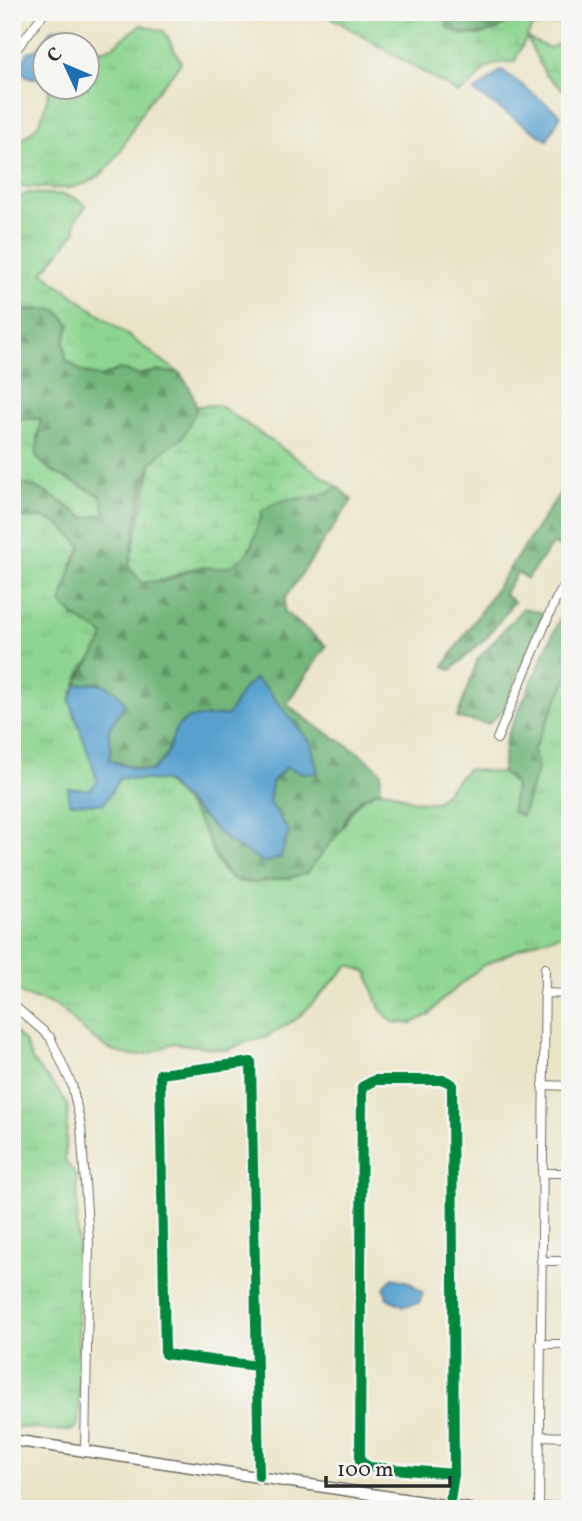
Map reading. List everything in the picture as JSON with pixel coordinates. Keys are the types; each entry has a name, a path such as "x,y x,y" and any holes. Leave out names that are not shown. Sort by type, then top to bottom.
{"main road":[{"path":"12,1440 470,1509"},
{"path":"540,1509 570,1507"}],"street":[{"path":"12,55 46,12"},
{"path":"497,739 555,601 570,576"},
{"path":"540,1509 545,968"},
{"path":"544,993 570,994"},
{"path":"12,1004 50,1037 72,1084 81,1126 89,1241 85,1451"},
{"path":"257,1366 164,1353 160,1074 251,1062 257,1366 259,1476"},
{"path":"449,1507 454,1474 452,1084 444,1080 375,1080 362,1087 360,1461 369,1467 454,1474"},
{"path":"543,1085 570,1086"},
{"path":"542,1173 570,1174"},
{"path":"541,1261 570,1261"},
{"path":"540,1344 570,1345"},
{"path":"541,1436 570,1437"}],"green space":[{"path":"322,12 455,12 445,26 461,35 479,35 497,30 520,12 570,12 570,22 532,27 514,62 487,68 473,83 458,93"},
{"path":"455,12 520,12 494,30 465,34 445,26"},
{"path":"141,25 164,31 181,62 147,104 120,151 104,172 81,185 64,188 12,187 12,148 39,124 46,102 102,102 102,50 110,48"},
{"path":"527,38 549,48 570,40 570,96 545,74"},
{"path":"29,193 68,196 86,206 75,221 76,231 43,273 179,373 157,371 138,375 120,369 101,377 82,372 66,360 64,341 70,324 38,309 12,313 12,200"},
{"path":"38,309 57,310 70,324 64,341 66,360 82,372 101,377 120,369 138,375 157,371 179,373 194,397 196,414 189,431 156,458 149,471 141,497 129,567 162,583 198,567 220,568 251,549 261,511 272,505 290,499 317,496 338,487 352,500 285,598 285,612 326,646 287,704 381,772 380,790 362,798 349,812 342,828 307,873 253,883 234,880 221,867 205,832 185,801 229,842 289,832 269,801 272,782 286,767 302,773 311,743 266,688 243,690 228,715 189,718 177,727 165,758 151,771 109,760 111,749 101,682 76,685 104,636 61,603 72,565 82,547 56,523 42,518 21,518 12,511 12,484 22,484 41,490 85,518 105,514 101,496 50,470 36,457 41,419 22,418 12,421 12,313"},
{"path":"219,405 338,487 317,496 282,501 262,511 250,547 239,561 231,565 218,568 199,567 161,580 142,582 129,567 152,463 166,449 182,439 198,406"},
{"path":"22,418 41,419 37,438 67,479 102,496 105,515 85,518 35,487 12,484 12,421"},
{"path":"570,478 570,554 553,543 527,579 518,572 504,594 514,602 486,638 451,670 444,666"},
{"path":"12,511 21,518 42,518 56,523 82,547 72,565 73,617 89,624 104,636 98,654 83,667 70,701 98,781 90,790 69,788 69,803 120,778 164,781 196,817 223,871 237,881 279,879 310,865 326,849 355,808 369,795 387,791 410,800 436,802 467,769 502,773 515,785 512,811 525,809 535,773 533,750 570,673 570,932 532,943 482,966 429,1015 412,1023 393,1022 380,1009 367,972 349,965 298,1018 264,1038 227,1050 172,1043 144,1055 119,1053 96,1040 61,1009 17,991 12,987"},
{"path":"570,596 570,673 533,750 538,767 522,816 512,811 515,785 502,773 506,739"},
{"path":"523,608 543,613 504,709 488,724 457,718 478,659"},
{"path":"12,1029 25,1043 33,1062 58,1090 68,1106 65,1161 77,1176 79,1407 78,1425 71,1431 12,1427"}],"water":[{"path":"69,26 73,31 50,32"},
{"path":"32,51 32,77 24,74 20,68 28,52"},
{"path":"502,70 561,115 547,140 474,92"},
{"path":"254,679 266,688 311,743 318,773 302,773 286,767 272,782 269,801 289,832 280,858 265,863 229,842 165,781 120,778 104,804 69,803 68,788 90,790 98,781 70,701 76,685 104,685 120,696 125,703 108,731 111,749 109,760 135,769 151,771 165,758 177,727 189,718 228,715 243,690"},
{"path":"393,1278 409,1282 423,1293 419,1303 404,1306 387,1298 384,1287"}],"cycle path":[{"path":"257,1366 165,1354 160,1074 251,1062 259,1476"},
{"path":"449,1507 454,1474 452,1084 444,1080 375,1080 362,1087 360,1461 369,1467 454,1474"}]}
